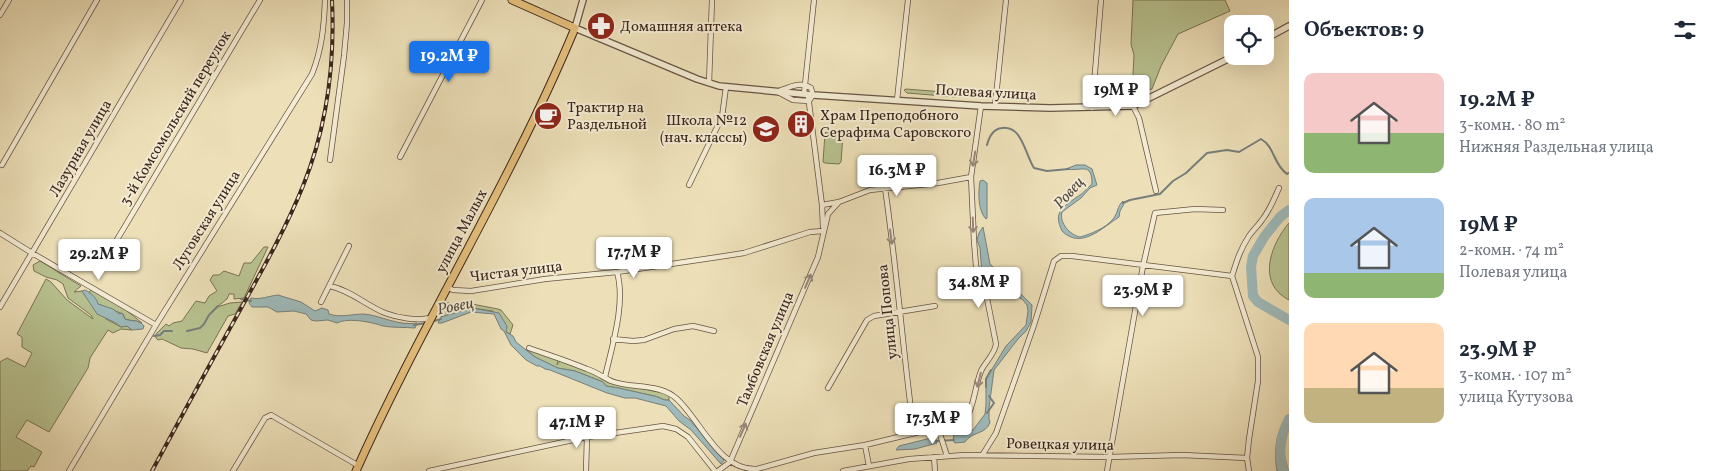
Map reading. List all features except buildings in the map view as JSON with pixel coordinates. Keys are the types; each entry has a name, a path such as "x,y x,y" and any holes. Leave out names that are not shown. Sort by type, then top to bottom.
{"main road":[{"path":"512,0 575,28"},
{"name":"улица Малых","path":"358,468 431,318 490,206 561,62 575,28"}],"street":[{"path":"0,15 9,0"},
{"path":"2,165 97,0"},
{"name":"Лазурная улица","path":"0,307 181,0"},
{"name":"3-й Комсомольский переулок","path":"112,248 260,0"},
{"name":"Луговская улица","path":"69,471 156,325 312,74 322,44 325,0"},
{"path":"330,160 344,48 347,0"},
{"path":"400,157 482,0"},
{"name":"улица Малых","path":"575,28 582,0"},
{"path":"709,83 712,0"},
{"name":"Тамбовская улица","path":"814,0 804,85 808,96 822,204 823,230"},
{"path":"897,100 908,0"},
{"path":"995,106 1006,0"},
{"path":"1092,108 1101,0"},
{"path":"1274,35 1289,26"},
{"name":"Полевая улица","path":"575,28 709,83 726,88 808,96 981,106 1092,108 1133,106 1224,61"},
{"path":"776,92 797,85 804,85 811,88 808,96"},
{"path":"689,186 722,117 726,88"},
{"path":"530,348 625,385 636,385 668,392 677,399 711,442 730,462 749,470 814,453 865,446 965,421 972,410 981,371 996,349 984,283 976,266 971,176 981,106"},
{"path":"1133,106 1139,118 1156,191"},
{"path":"822,204 839,202 870,190 938,183 971,176"},
{"name":"улица Попова","path":"885,188 914,433"},
{"path":"1249,471 1247,458 1258,381 1258,357 1232,276 1241,249 1271,207 1279,188"},
{"name":"Тамбовская улица","path":"717,471 730,462 818,256 828,214 839,202"},
{"path":"1107,471 1154,213 1195,209 1222,210"},
{"name":"Чистая улица","path":"447,287 453,290 471,291 744,253 778,241 823,230"},
{"path":"0,233 156,325"},
{"path":"321,302 349,246"},
{"path":"983,454 999,424 1054,261 1061,256 1072,256 1232,276"},
{"path":"605,377 613,339 620,288 617,272"},
{"path":"330,286 346,291 384,312 423,320 431,318"},
{"path":"828,388 867,320 874,316 935,306"},
{"path":"613,339 644,340 674,329 693,326 714,331"},
{"path":"233,471 265,418 271,415 358,468"},
{"path":"429,471 587,437 663,426 676,430 688,437 717,471"},
{"path":"938,428 947,456"},
{"path":"586,471 587,437"},
{"path":"865,446 869,466"},
{"name":"Ровецкая улица","path":"844,471 909,459 983,454 1026,457 1182,455 1247,458"},
{"path":"934,457 935,471"}],"green space":[{"path":"1133,0 1225,0 1230,11 1178,34 1161,66 1152,89 1132,93 1134,55 1131,44"},
{"path":"904,90 959,94 956,97 907,93"},
{"path":"826,132 843,135 841,162 839,164 823,162"},
{"path":"1289,223 1289,300 1279,293 1273,284 1270,274 1270,263 1272,252"},
{"path":"264,247 268,247 244,298 234,299 234,294 229,294 227,299 217,307 242,302 235,314 228,316 207,353 181,348 156,338 156,334 166,324 169,326 182,321 196,301 205,303 209,296 217,291 210,280 213,275 219,275 224,271 239,276 244,263 251,263"},
{"path":"40,261 81,286 74,292 82,291 92,305 106,319 121,327 127,326 132,330 121,329 113,333 108,330 90,358 88,368 49,432 27,420 16,437 42,452 34,467 31,466 27,471 0,471 0,362 7,358 25,367 32,353 22,347 22,337 17,334 46,279 67,300 93,319 91,315 68,298 63,284 34,271 33,265"},
{"path":"91,290 126,310 142,323 125,319 123,314 98,304 89,292"},
{"path":"448,302 454,310 472,304 501,310 513,325 510,334 506,332 493,311 472,308 441,317"},
{"path":"528,348 558,360 557,365 561,360 635,387 667,394 669,395 669,400 606,386 603,382 575,371 557,368 535,357 527,350"}],"water":[{"path":"1076,165 1085,165 1092,169 1097,185 1090,188 1081,198 1062,212 1062,220 1069,231 1080,237 1098,230 1113,219 1123,201 1124,204 1119,217 1099,231 1084,238 1069,236 1062,231 1058,219 1060,211 1092,184 1088,170 1066,169"},
{"path":"983,180 987,183 986,219 983,216 979,202 980,181"},
{"path":"983,227 990,264 1032,305 1031,322 1026,331 994,370 989,408 990,422 988,426 965,442 955,443 953,441 954,434 973,430 985,414 986,379 1006,346 1026,325 1028,311 1027,305 1023,300 989,278 985,278 982,274 980,248 977,240"},
{"path":"85,290 93,296 98,304 113,309 119,314 122,313 125,319 140,322 144,326 143,329 132,330 127,326 121,327 97,314 82,291"},
{"path":"278,295 301,302 315,311 322,308 328,310 329,314 333,315 364,314 396,322 417,323 415,328 387,327 356,321 341,321 337,323 328,320 316,321 311,320 306,314 294,311 277,312 268,307 252,307 249,303 251,298"},
{"path":"472,308 499,313 507,326 506,332 513,336 516,342 535,357 558,368 575,371 603,382 606,386 669,400 690,420 724,460 721,464 691,430 679,421 666,406 607,393 526,360 511,345 494,314 471,312 438,323 441,317"},
{"path":"1289,416 1283,432 1283,439 1284,453 1289,471 1277,471 1278,434 1284,421"},
{"path":"931,438 936,439 937,443 915,449 896,450 899,446"}],"waterway":[{"name":"Ровец","path":"987,145 990,136 994,132 1002,128 1009,128 1019,136 1034,168 1047,171 1069,169"},
{"name":"Ровец","path":"1123,203 1160,194 1207,153 1227,150 1239,152 1261,139 1269,146 1282,170 1287,174 1289,173"},
{"path":"1289,210 1280,217 1264,237 1253,256 1251,267 1253,296 1258,302 1289,320"},
{"name":"Ровец","path":"241,299 251,301"},
{"name":"Ровец","path":"187,331 200,328 218,306"},
{"name":"Ровец","path":"431,322 441,319"},
{"name":"Ровец","path":"414,325 426,323"},
{"name":"Ровец","path":"154,336 160,335 164,331 172,331"},
{"name":"Ровец","path":"986,387 986,379 991,370"},
{"name":"Ровец","path":"987,413 994,403 989,396"},
{"path":"1284,471 1280,451 1284,431 1289,419"},
{"name":"Ровец","path":"936,441 954,440"}],"railway":[{"path":"152,471 270,255 288,221 303,186 318,141 328,94 333,24 332,0"}],"place":[{"name":"Домашняя аптека","path":"601,26"},
{"name":"Трактир на Раздельной","path":"548,116"},
{"name":"Храм Преподобного Серафима Саровского","path":"801,124"},
{"name":"Школа №12 (нач. классы)","path":"766,129"}]}
